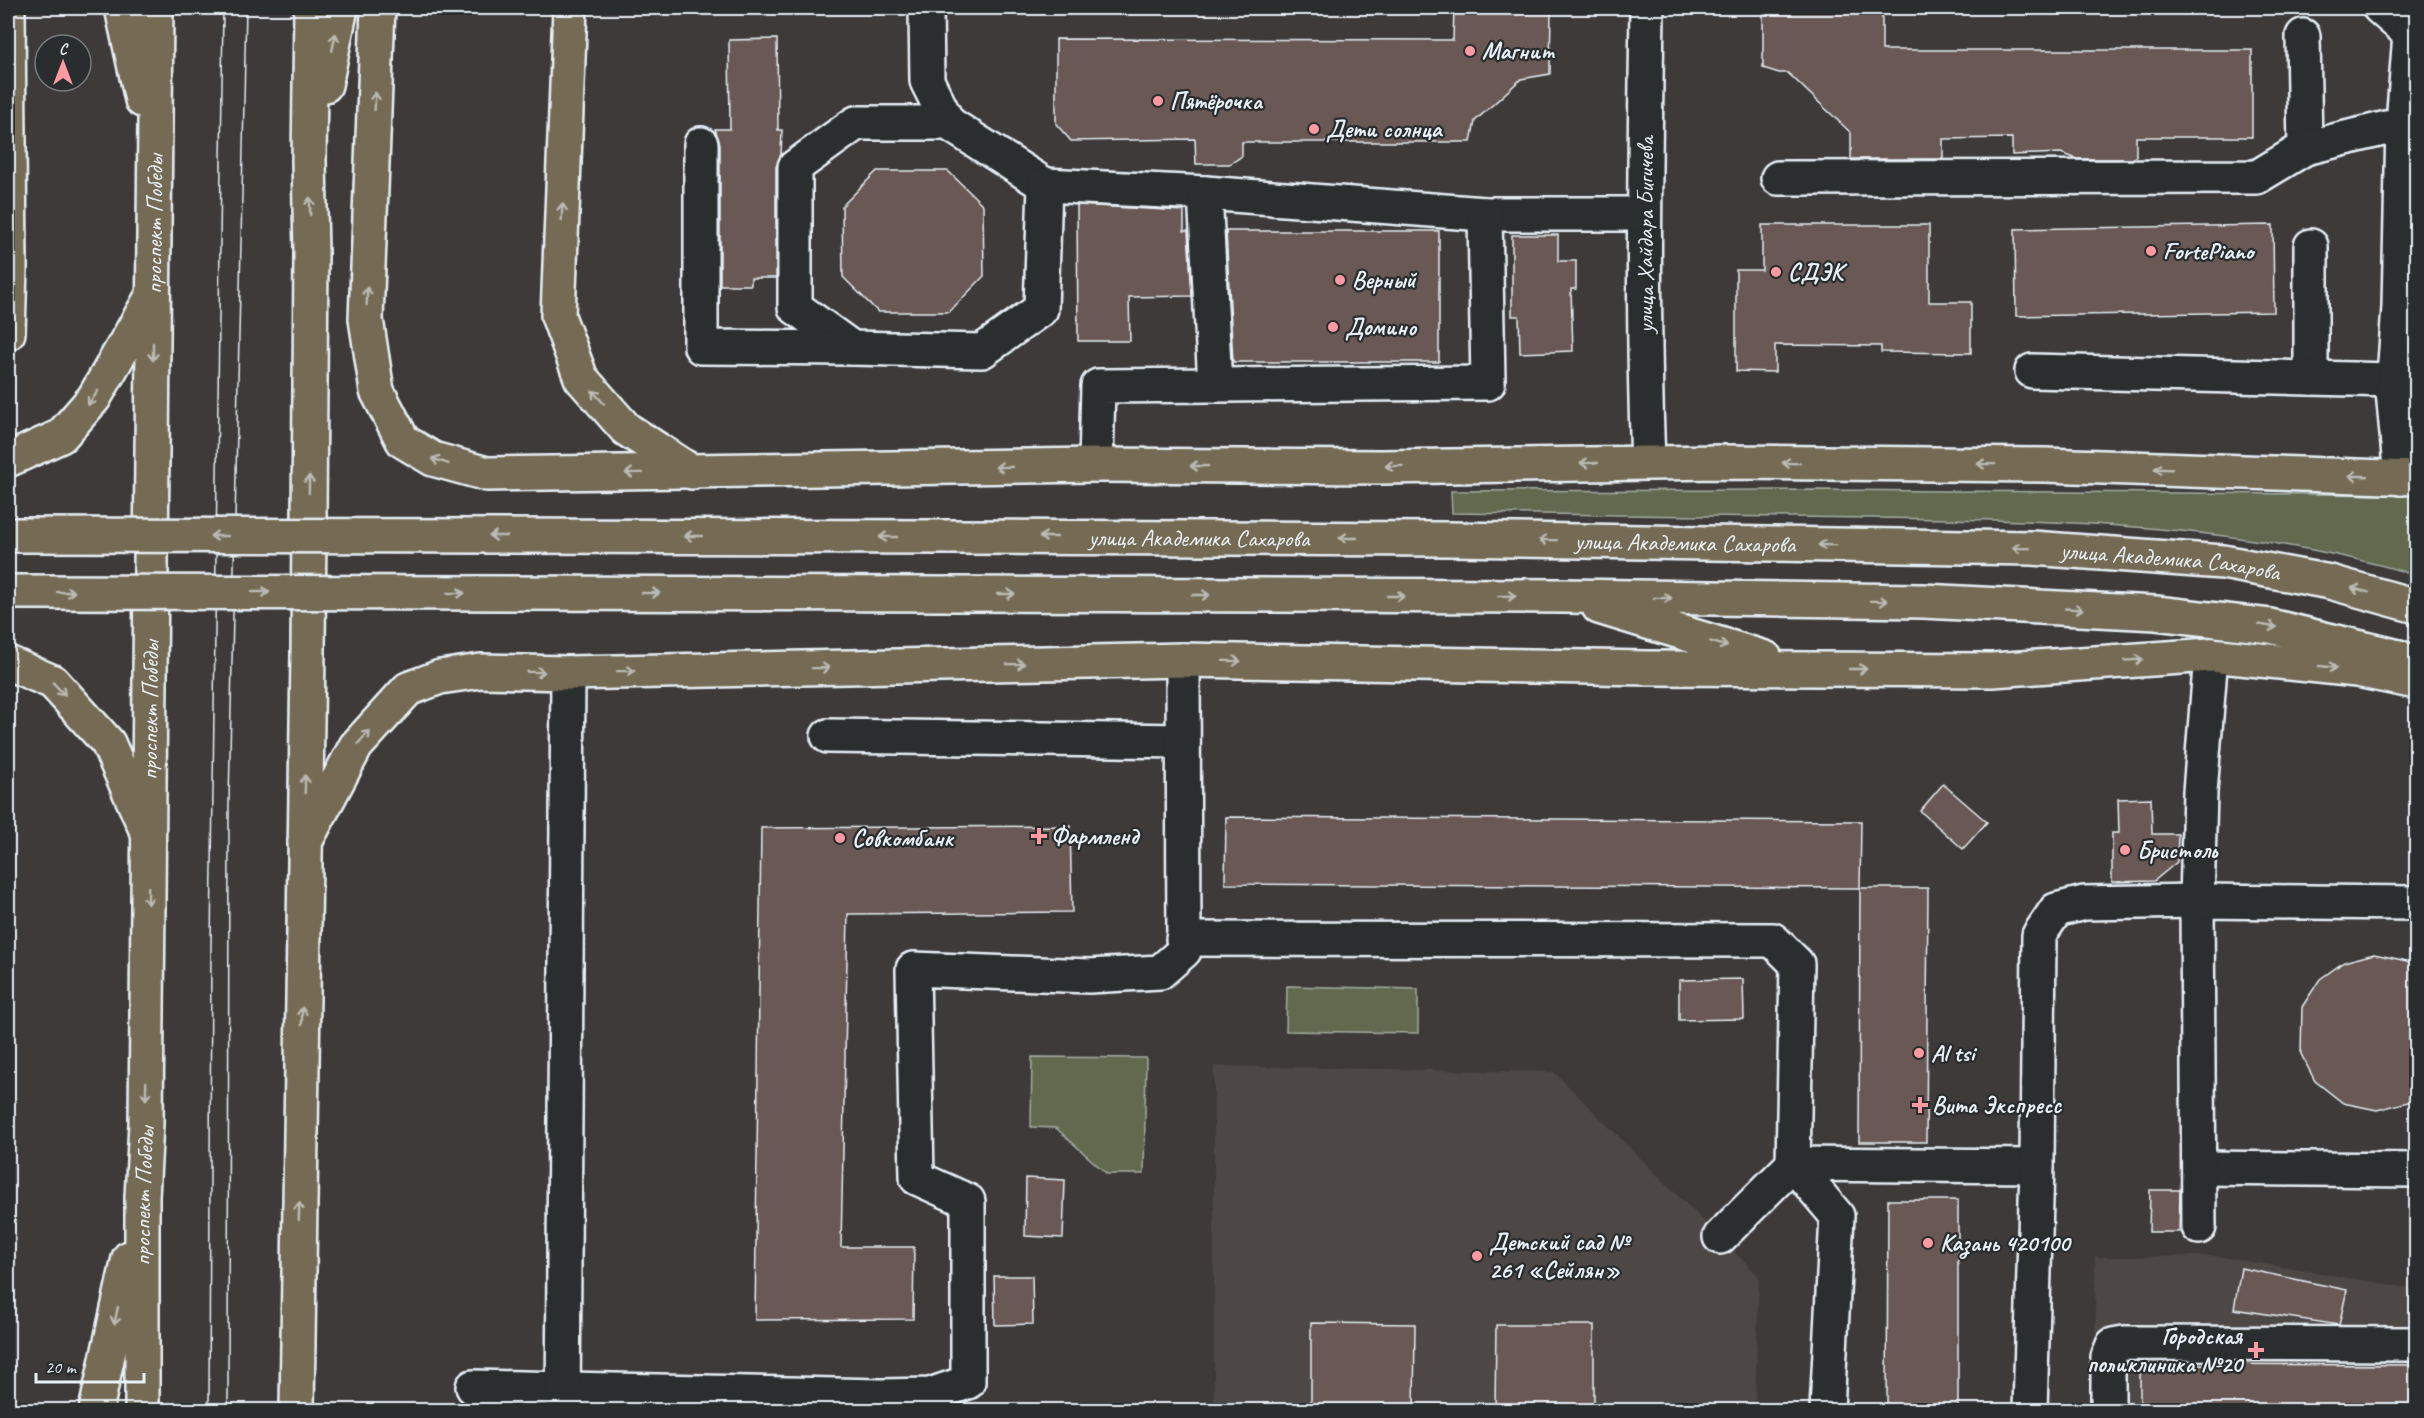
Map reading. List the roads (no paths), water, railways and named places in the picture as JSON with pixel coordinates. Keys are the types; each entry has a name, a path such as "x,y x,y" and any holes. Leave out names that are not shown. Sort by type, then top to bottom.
{"main road":[{"path":"8,8 10,267 8,333"},
{"path":"122,8 155,160"},
{"name":"проспект Победы","path":"142,1410 142,1197 146,1124 156,8"},
{"path":"297,1410 311,252 309,161 311,8"},
{"path":"309,161 340,8"},
{"path":"378,8 366,319 377,391 403,441 434,459 487,474 1096,465 1381,467 1648,462 2045,465 2409,478"},
{"path":"570,8 558,316 582,378 626,429 692,472"},
{"path":"8,460 61,436 68,428 94,398 154,293"},
{"name":"улица Академика Сахарова","path":"8,535 1449,538 2032,548 2223,562 2330,582 2416,606"},
{"path":"8,592 947,594 1923,601 2156,613 2270,626 2396,656 2416,663"},
{"path":"1563,597 1800,668"},
{"path":"304,842 356,746 408,689 440,677 482,671 568,673 1183,660 1992,670 2211,655 2357,670 2416,682"},
{"path":"8,663 53,682 108,743 149,837"},
{"path":"96,1410 142,1197"},
{"path":"298,1270 315,1410"}],"street":[{"path":"926,8 927,81 948,123 1045,185 1205,193 1485,214 1644,214"},
{"name":"улица Хайдара Бигичева","path":"1647,8 1644,376 1648,462"},
{"path":"2380,8 2413,32 2408,307 2393,391 2409,478"},
{"path":"2303,36 2305,148"},
{"path":"852,348 795,307 795,167 856,123 948,123"},
{"path":"1778,178 2257,177 2305,148 2410,123"},
{"path":"701,144 700,346 982,351 1041,309 1045,185"},
{"path":"1205,193 1215,385"},
{"path":"1096,465 1098,386 1488,383 1485,214"},
{"path":"2312,246 2312,378"},
{"path":"2032,371 2394,380"},
{"path":"2199,1227 2197,901 2200,792 2211,655"},
{"path":"473,1387 563,1400 881,1403 930,1395 968,1382 968,1201 917,1178 912,969 1089,976 1160,972 1184,951 1183,660"},
{"path":"563,1400 568,673"},
{"path":"828,736 1183,741"},
{"path":"2030,1410 2037,1166 2039,935 2056,910 2084,903 2197,901 2416,903"},
{"path":"1183,939 1773,940 1797,964 1793,1164 1837,1216 1827,1410"},
{"path":"1720,1237 1793,1164 2037,1166"},
{"path":"2200,1168 2416,1170"},
{"path":"2108,1410 2108,1357 2114,1345 2124,1343 2416,1344"}],"tram line":[{"path":"209,1410 211,944 223,8"},
{"path":"228,1410 229,802 246,8"}],"place":[{"name":"Магнит","path":"1470,51"},
{"name":"Пятёрочка","path":"1158,101"},
{"name":"Дети солнца","path":"1314,129"},
{"name":"FortePiano","path":"2151,251"},
{"name":"СДЭК","path":"1776,272"},
{"name":"Верный","path":"1340,280"},
{"name":"Домино","path":"1333,327"},
{"name":"Фармленд","path":"1039,836"},
{"name":"Совкомбанк","path":"840,838"},
{"name":"Бристоль","path":"2125,850"},
{"name":"Al tsi","path":"1919,1053"},
{"name":"Вита Экспресс","path":"1920,1105"},
{"name":"Казань 420100","path":"1928,1243"},
{"name":"Детский сад № 261 «Сейлян»","path":"1477,1256"},
{"name":"Городская поликлиника №20","path":"2256,1350"}]}
